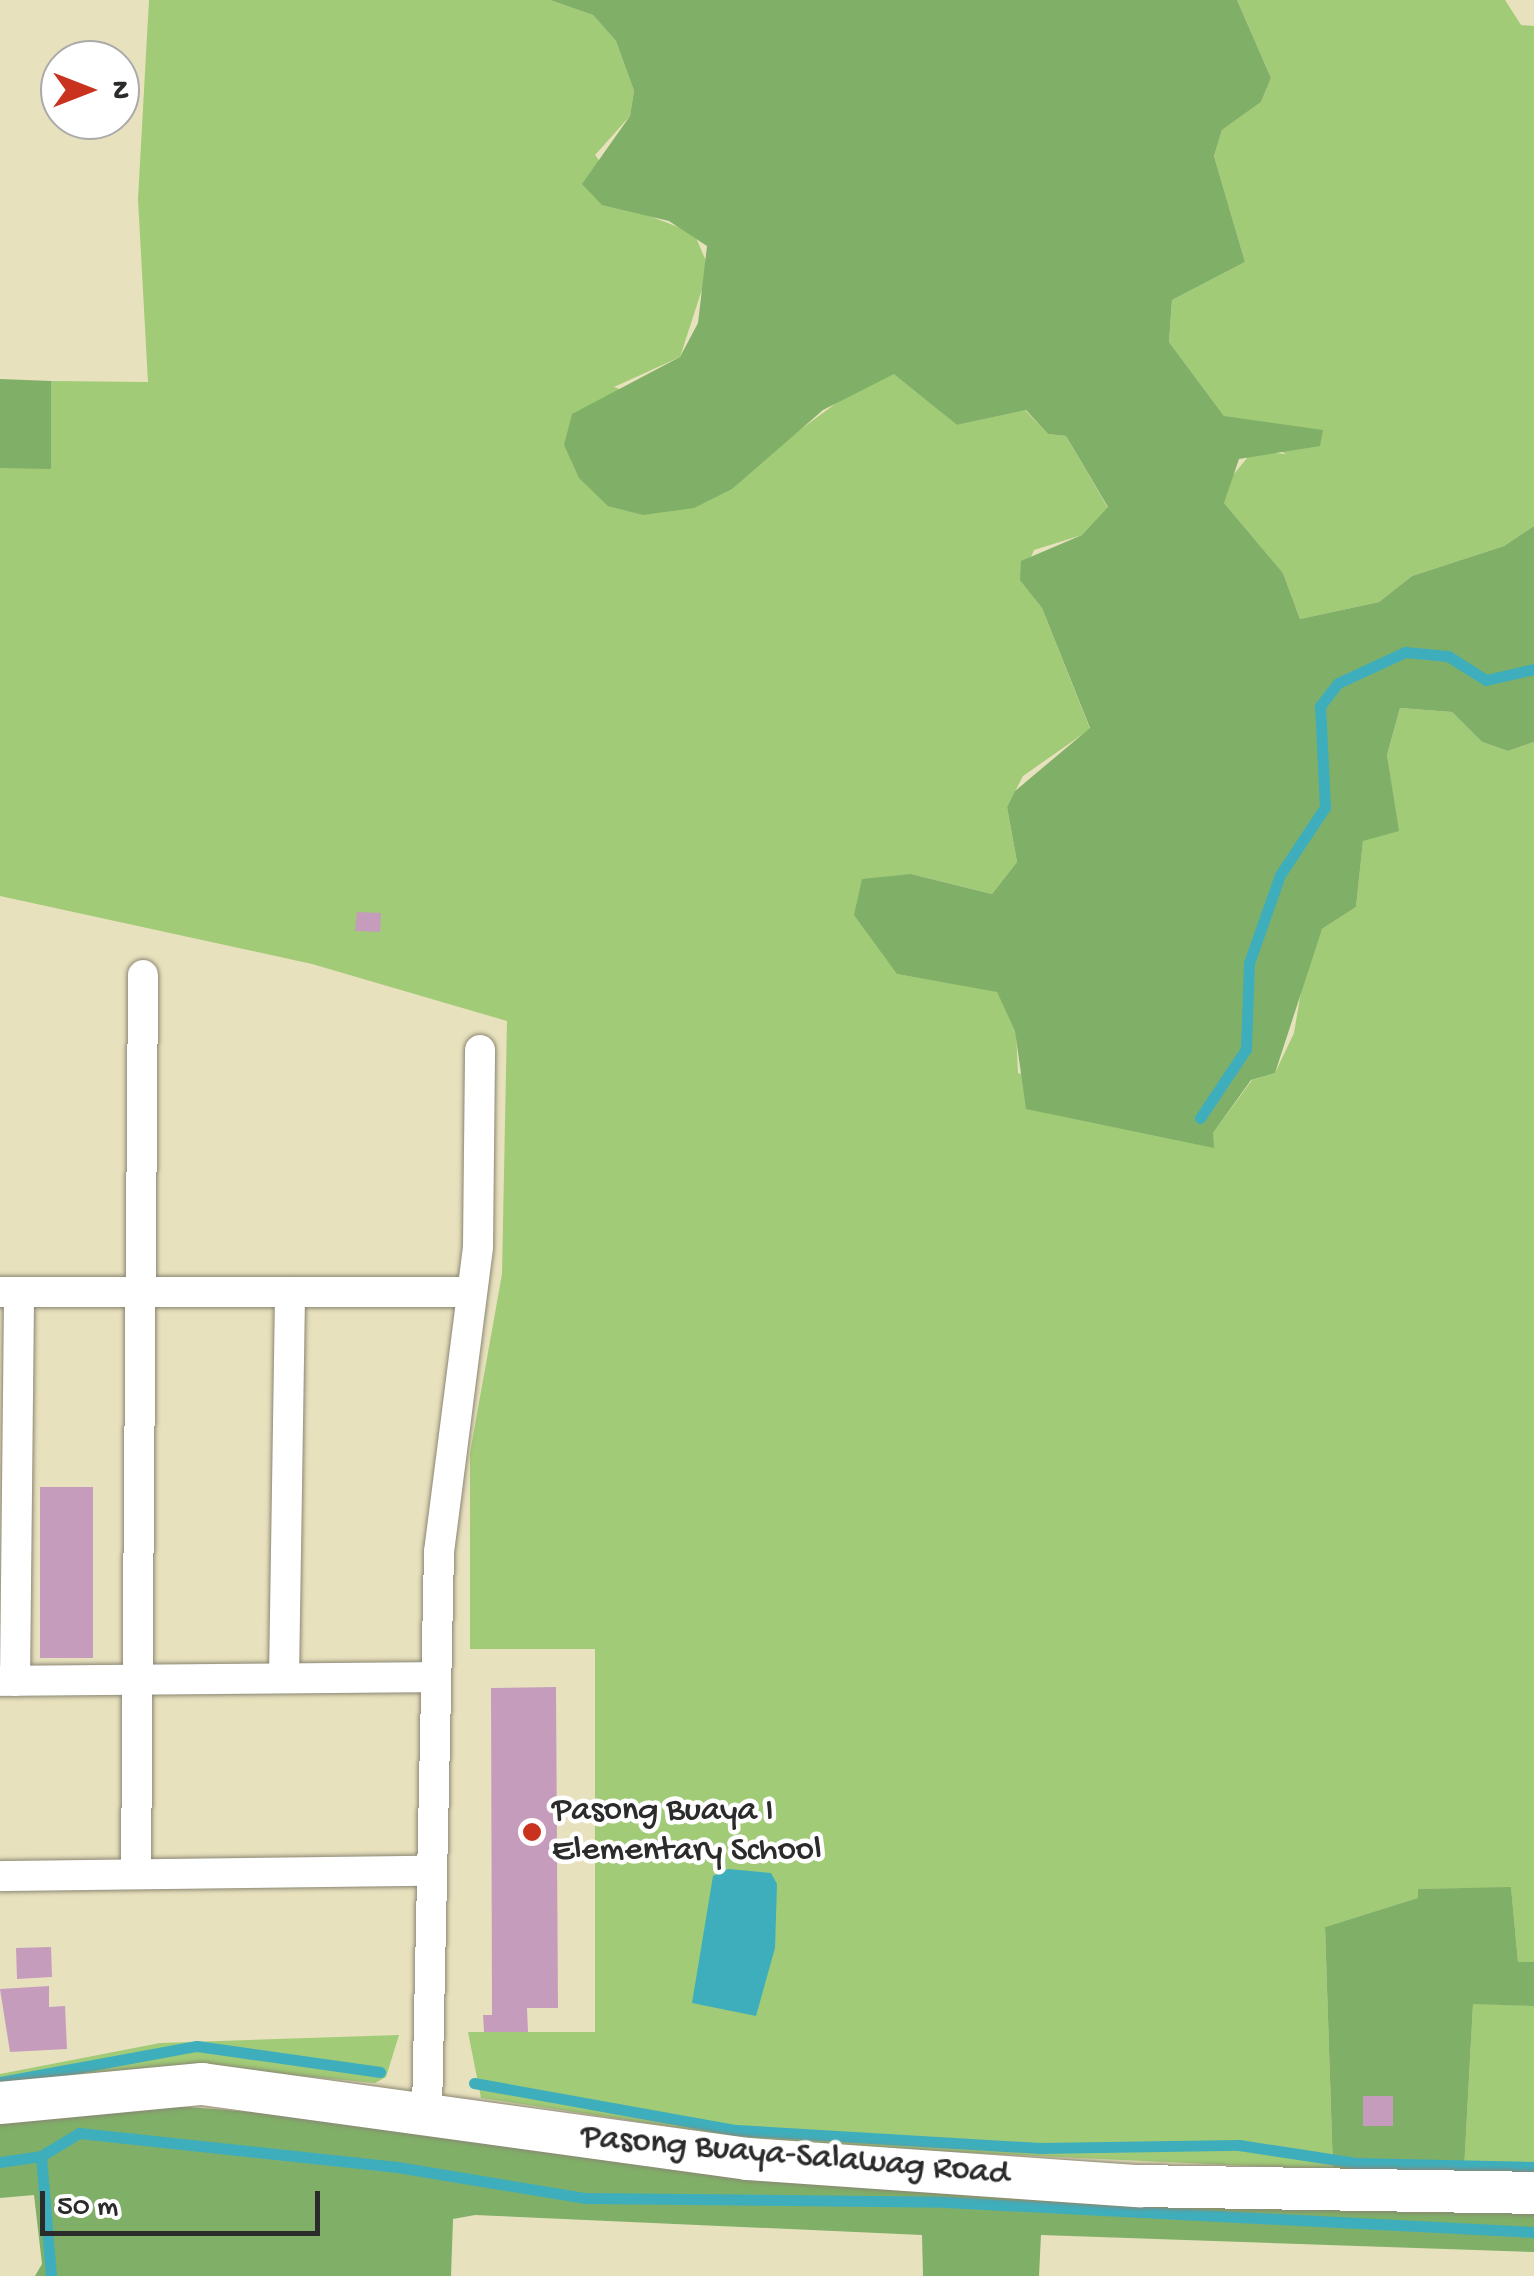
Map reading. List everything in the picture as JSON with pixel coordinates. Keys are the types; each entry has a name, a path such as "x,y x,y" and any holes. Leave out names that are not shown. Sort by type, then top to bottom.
{"street":[{"path":"136,1874 143,974"},
{"path":"427,2111 433,1676 444,1477 472,1292 480,1050"},
{"path":"433,1676 8,1681 10,1292 472,1292"},
{"path":"284,1678 290,1292"},
{"path":"0,1876 430,1871"},
{"name":"Pasong Buaya-Salawag Road","path":"0,2103 202,2084 427,2111 748,2159 1139,2186 1534,2193"}],"green space":[{"path":"149,0 550,0 593,15 616,41 634,91 630,116 595,155 639,212 694,233 709,268 680,357 614,387 778,446 854,390 895,373 957,425 1025,410 1048,434 1066,436 1108,508 1082,535 1034,550 1021,580 1042,608 1090,729 1023,776 1007,807 1017,862 992,894 911,874 897,974 997,991 1016,1031 1018,1073 1213,1133 1252,1080 1275,1073 1294,1033 1306,962 1322,929 1356,907 1363,840 1398,830 1387,755 1400,708 1452,712 1482,742 1508,751 1534,742 1534,1962 1518,1962 1511,1888 1418,1889 1419,1898 1325,1927 1333,2170 788,2144 481,2098 468,2032 595,2032 595,1649 470,1649 470,1453 502,1274 507,1021 312,964 0,896 0,468 50,468 51,381 148,382 138,199"},
{"path":"550,0 1237,0 1271,78 1261,102 1222,130 1214,156 1245,262 1172,300 1169,342 1224,416 1323,430 1320,446 1239,459 1224,503 1283,573 1300,619 1379,602 1412,576 1504,546 1534,526 1534,742 1508,751 1482,742 1452,712 1400,708 1387,755 1399,831 1363,841 1356,907 1322,929 1275,1073 1251,1080 1213,1133 1214,1148 1026,1109 1015,1031 997,992 897,974 854,915 862,879 911,874 992,894 1017,862 1007,807 1015,791 1090,728 1042,608 1020,580 1021,561 1082,535 1108,507 1066,436 1048,434 1026,410 957,425 894,374 823,410 732,489 694,508 643,515 608,506 579,478 564,445 572,414 680,357 698,323 707,246 669,221 602,205 582,184 630,116 634,91 616,41 593,15"},
{"path":"1237,0 1505,0 1521,25 1534,26 1534,526 1504,546 1412,576 1379,602 1300,619 1283,573 1224,503 1223,487 1253,451 1286,454 1224,416 1169,342 1172,300 1245,262 1214,156 1222,130 1261,102 1271,78"},
{"path":"0,379 51,381 51,469 0,468"},
{"path":"1511,1887 1518,1962 1534,1962 1534,2006 1473,2004 1464,2171 1333,2170 1325,1927 1418,1898 1418,1889"},
{"path":"1473,2003 1534,2006 1534,2172 1464,2171"},
{"path":"399,2035 386,2077 375,2083 191,2065 0,2088 0,2074 160,2043"},
{"path":"174,2106 1534,2209 1534,2252 1041,2235 1039,2276 923,2276 922,2235 475,2215 453,2219 451,2276 35,2276 42,2264 34,2195 0,2198 0,2122"}],"water":[{"path":"728,1869 771,1873 777,1884 775,1948 756,2016 692,2003 713,1876"}],"building":[{"path":"357,912 381,913 380,932 355,931"},
{"path":"40,1487 93,1487 93,1658 40,1658"},
{"path":"556,1687 558,2008 527,2008 528,2032 484,2032 483,2015 492,2015 491,1688"},
{"path":"51,1947 52,1977 17,1979 16,1948"},
{"path":"49,1986 49,2007 65,2006 67,2049 10,2052 0,1989"},
{"path":"1363,2096 1393,2096 1393,2126 1363,2126"}],"waterway":[{"path":"1200,1118 1246,1049 1249,963 1280,875 1325,807 1320,706 1338,683 1405,652 1448,656 1486,680 1534,669"},
{"path":"0,2082 197,2046 380,2072"},
{"path":"474,2083 736,2130 1040,2148 1239,2145 1356,2163 1534,2167"},
{"path":"0,2162 41,2156 79,2133 397,2167 585,2198 945,2202 1534,2232"},
{"path":"41,2156 51,2276"}],"place":[{"name":"Pasong Buaya I Elementary School","path":"532,1832"}]}
